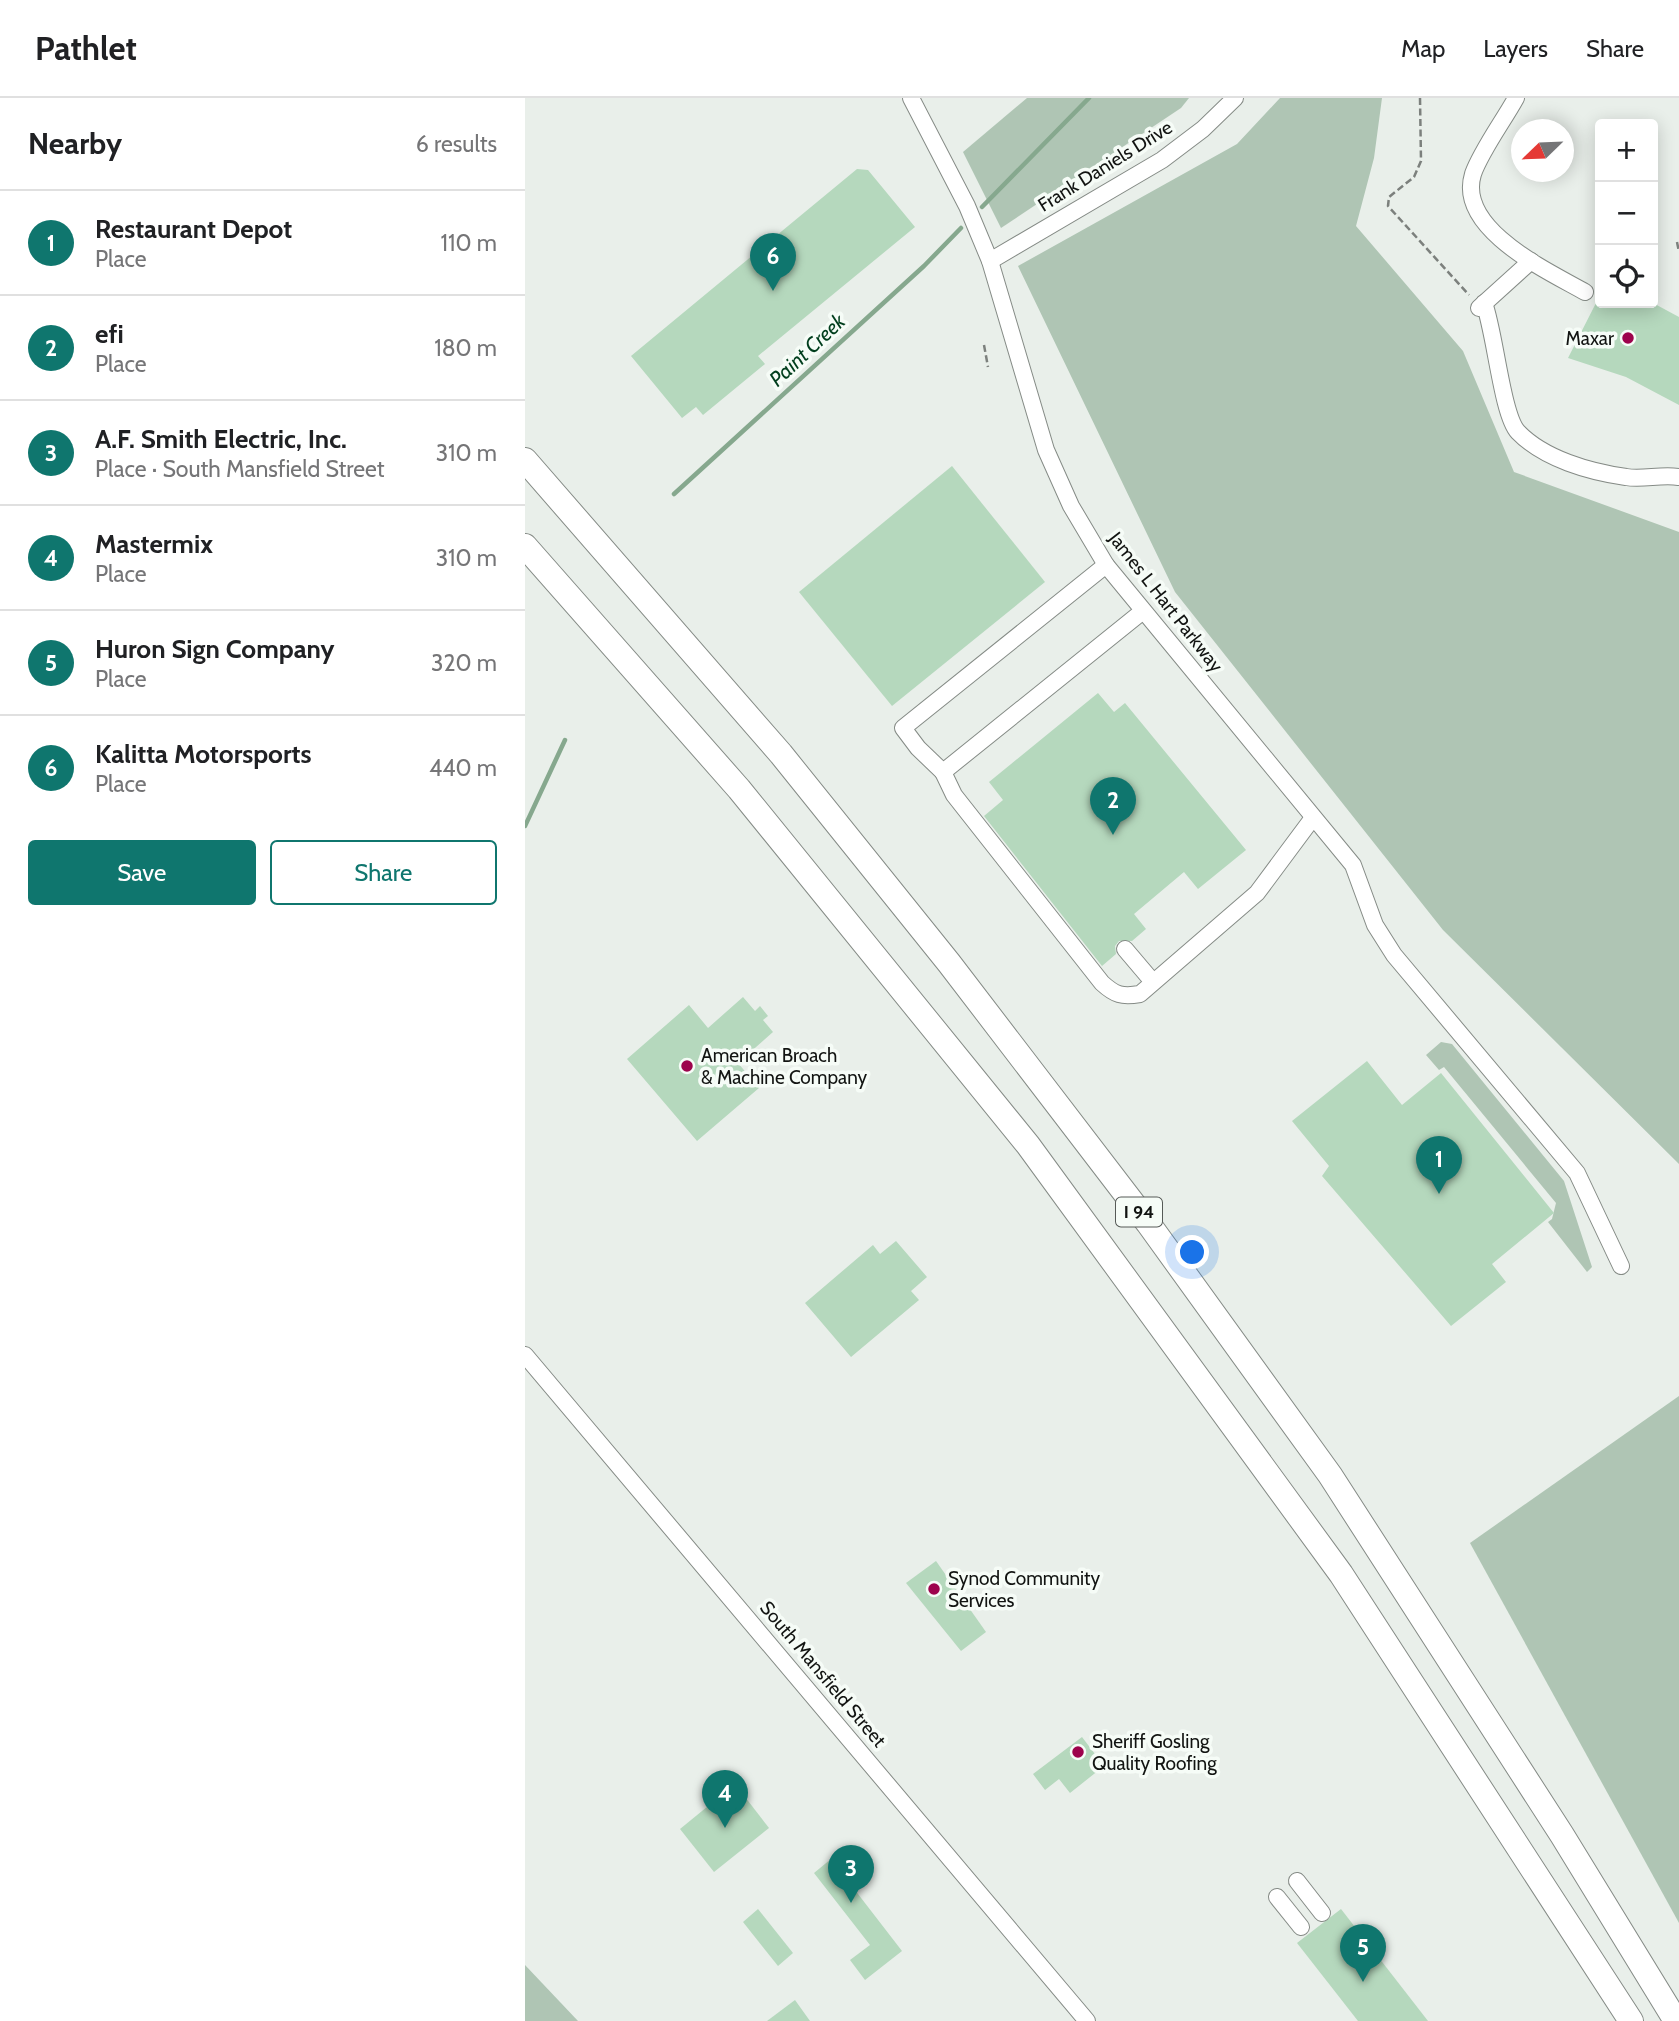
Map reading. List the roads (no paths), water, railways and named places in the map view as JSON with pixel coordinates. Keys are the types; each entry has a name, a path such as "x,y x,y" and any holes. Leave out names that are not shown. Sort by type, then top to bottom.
{"highway":[{"name":"I 94","path":"525,460 781,754 949,963 1156,1234 1330,1475 1562,1835 1676,2021"},
{"name":"I 94","path":"525,546 739,789 1028,1145 1341,1574 1631,2021"}],"street":[{"name":"James L Hart Parkway","path":"911,98 967,206 990,261 1046,450 1071,506 1106,565 1353,866 1375,925 1394,955 1577,1172 1622,1266"},
{"name":"Frank Daniels Drive","path":"990,261 1162,160 1203,129 1235,98"},
{"path":"1516,98 1473,175 1474,204 1493,233 1531,261 1585,292"},
{"path":"1531,261 1480,307 1491,321 1504,395 1517,431 1550,454 1598,472 1629,478 1679,477"},
{"path":"1106,565 903,727 918,748 943,772 954,795 1102,983 1114,994 1126,997 1140,994 1257,892 1312,819"},
{"path":"943,772 1143,611"},
{"path":"1125,949 1153,982"},
{"name":"South Mansfield Street","path":"525,1355 1087,2021"},
{"path":"1297,1881 1322,1913"},
{"path":"1277,1896 1301,1927"}],"waterway":[{"name":"Paint Creek","path":"982,207 1089,98"},
{"name":"Paint Creek","path":"674,494 924,266 961,228"},
{"name":"Paint Creek","path":"525,826 565,740"}],"place":[{"name":"Kalitta Motorsports","path":"773,291"},
{"name":"Maxar","path":"1628,338"},
{"name":"efi","path":"1113,835"},
{"name":"American Broach & Machine Company","path":"687,1066"},
{"name":"Restaurant Depot","path":"1439,1194"},
{"name":"Synod Community Services","path":"934,1589"},
{"name":"Sheriff Gosling Quality Roofing","path":"1078,1752"},
{"name":"Mastermix","path":"725,1828"},
{"name":"A.F. Smith Electric, Inc.","path":"851,1903"},
{"name":"Huron Sign Company","path":"1363,1982"}]}
